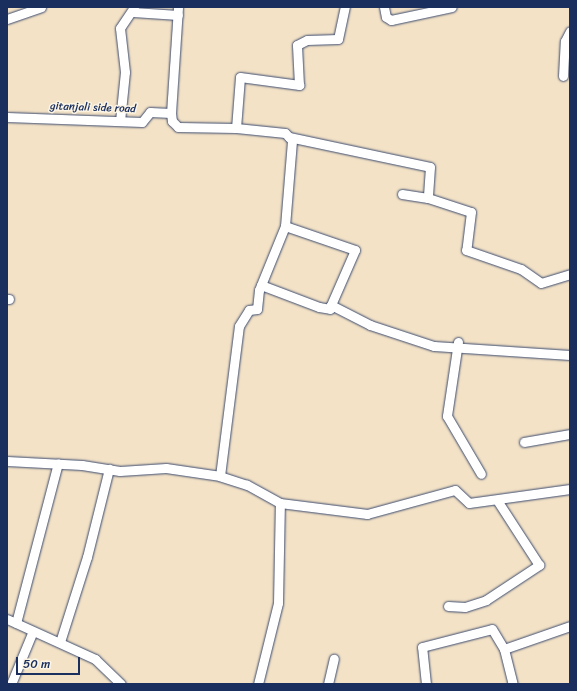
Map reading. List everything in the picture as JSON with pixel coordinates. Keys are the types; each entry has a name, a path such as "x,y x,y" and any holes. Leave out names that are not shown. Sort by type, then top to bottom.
{"street":[{"path":"7,19 41,7"},
{"path":"236,128 240,77 299,85 297,45 307,40 338,39 345,7"},
{"path":"384,7 386,17 391,20 452,7"},
{"path":"120,121 125,72 120,28 134,10 178,11 170,113 172,121 178,127 236,128 285,133 289,137 430,167 428,198"},
{"path":"563,76 565,41 570,31"},
{"name":"gitanjali side road","path":"7,117 142,122 150,112 170,113"},
{"path":"220,476 239,326 249,310 257,309 261,285 285,226 289,137"},
{"path":"402,194 428,198 471,212 466,250 514,266 541,283 570,274"},
{"path":"261,285 319,307 330,309 355,250 285,226"},
{"path":"331,305 377,328 434,346 457,344 570,355"},
{"path":"457,344 447,416 481,474"},
{"path":"524,442 570,434"},
{"path":"7,462 58,463 109,469 166,468 220,476 247,485 280,503 367,514 455,490 469,503 570,488"},
{"path":"16,623 29,585 58,463"},
{"path":"60,642 87,557 109,469"},
{"path":"448,606 465,607 486,600 539,565 497,500"},
{"path":"258,684 278,603 280,503"},
{"path":"7,619 60,642 94,660 121,684"},
{"path":"504,650 570,626"},
{"path":"426,684 422,647 492,629 504,650 513,684"},
{"path":"11,684 33,631"},
{"path":"328,684 334,659"}]}
